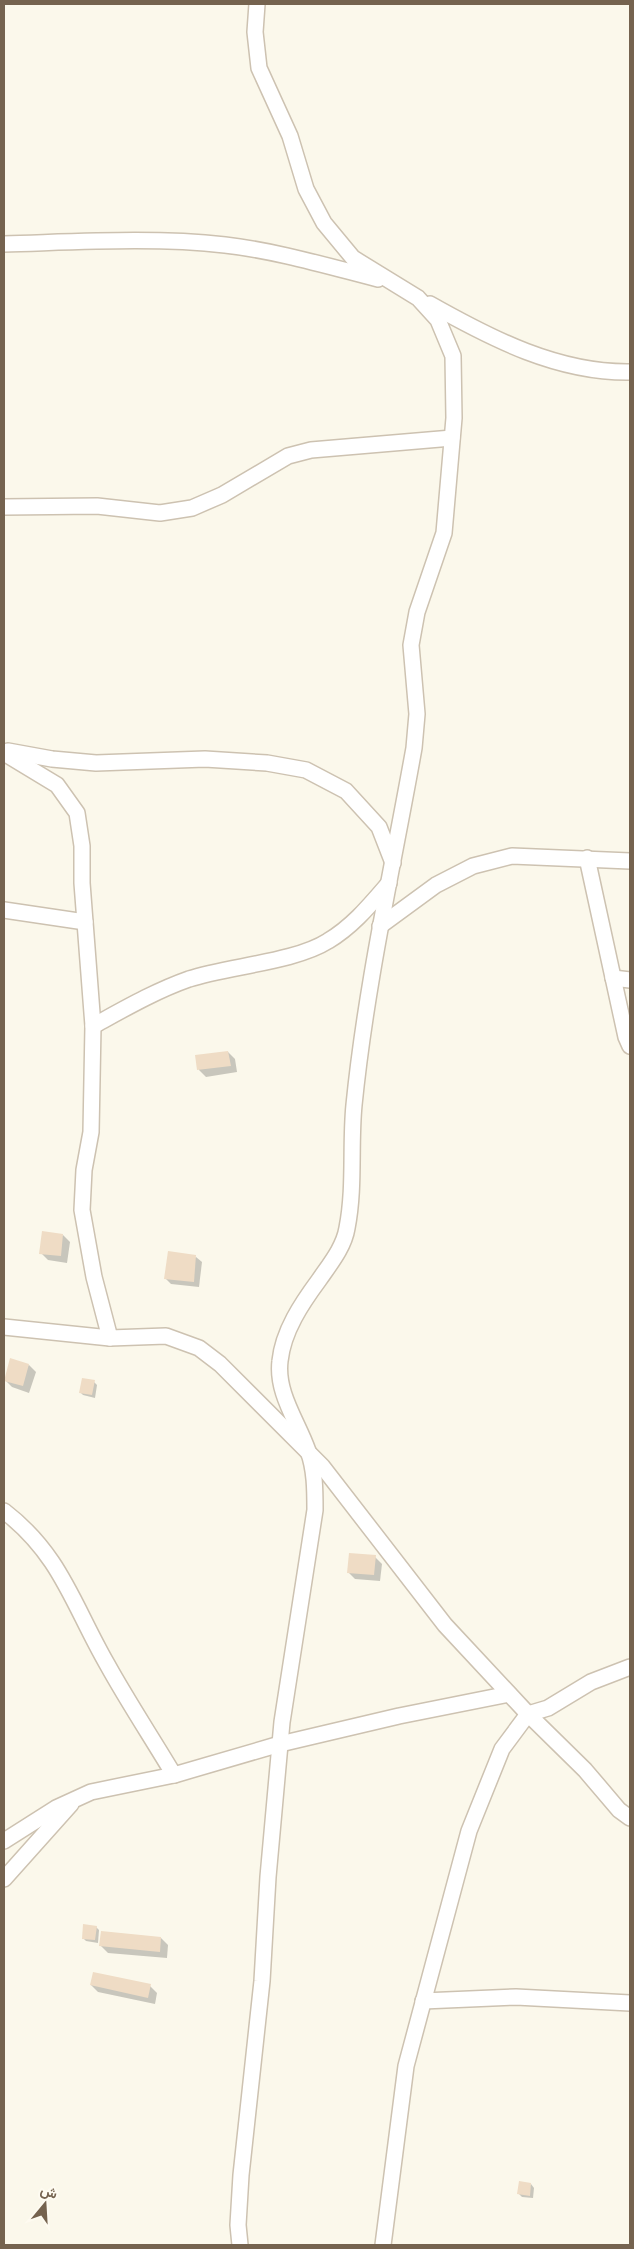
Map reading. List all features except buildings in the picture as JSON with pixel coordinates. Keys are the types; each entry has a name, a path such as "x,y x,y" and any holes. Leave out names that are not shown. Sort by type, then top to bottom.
{"street":[{"path":"257,4 255,32 259,68 290,136 306,189 324,224 353,258 418,298 484,335 548,359 601,372 630,372"},
{"path":"4,244 124,241 224,245 279,254 391,282"},
{"path":"240,2245 238,2224 241,2175 262,1981 268,1877 280,1744 315,1510 315,1489 309,1453 280,1380 280,1362 284,1337 314,1285 336,1256 347,1230 351,1203 354,1106 380,926 414,748 417,714 411,645 417,612 444,532 452,438 453,356 438,320 418,298"},
{"path":"4,507 97,506 160,513 192,508 222,496 288,456 320,450 452,438"},
{"path":"4,752 96,763 205,760 267,763 306,770 346,791 379,826 393,864"},
{"path":"4,752 57,785 77,813 82,846 85,922 93,1026 91,1132 84,1170 82,1210 94,1277 110,1338"},
{"path":"380,926 436,884 473,866 512,856 630,861"},
{"path":"587,858 626,1037 630,1046"},
{"path":"93,1026 163,989 217,971 295,954 326,942 353,924 389,883"},
{"path":"4,910 85,922"},
{"path":"613,978 630,980"},
{"path":"4,1327 110,1338 166,1336 199,1348 220,1364 322,1466 445,1625 528,1714 585,1770 619,1810 630,1818"},
{"path":"4,1511 35,1538 66,1581 106,1664 174,1775"},
{"path":"383,2245 406,2066 469,1831 502,1749 528,1714 548,1708 591,1682 630,1667"},
{"path":"4,1841 56,1808 91,1792 174,1775 280,1744 399,1716 509,1694"},
{"path":"4,1879 76,1799"},
{"path":"424,2001 516,1997 630,2003"}]}
